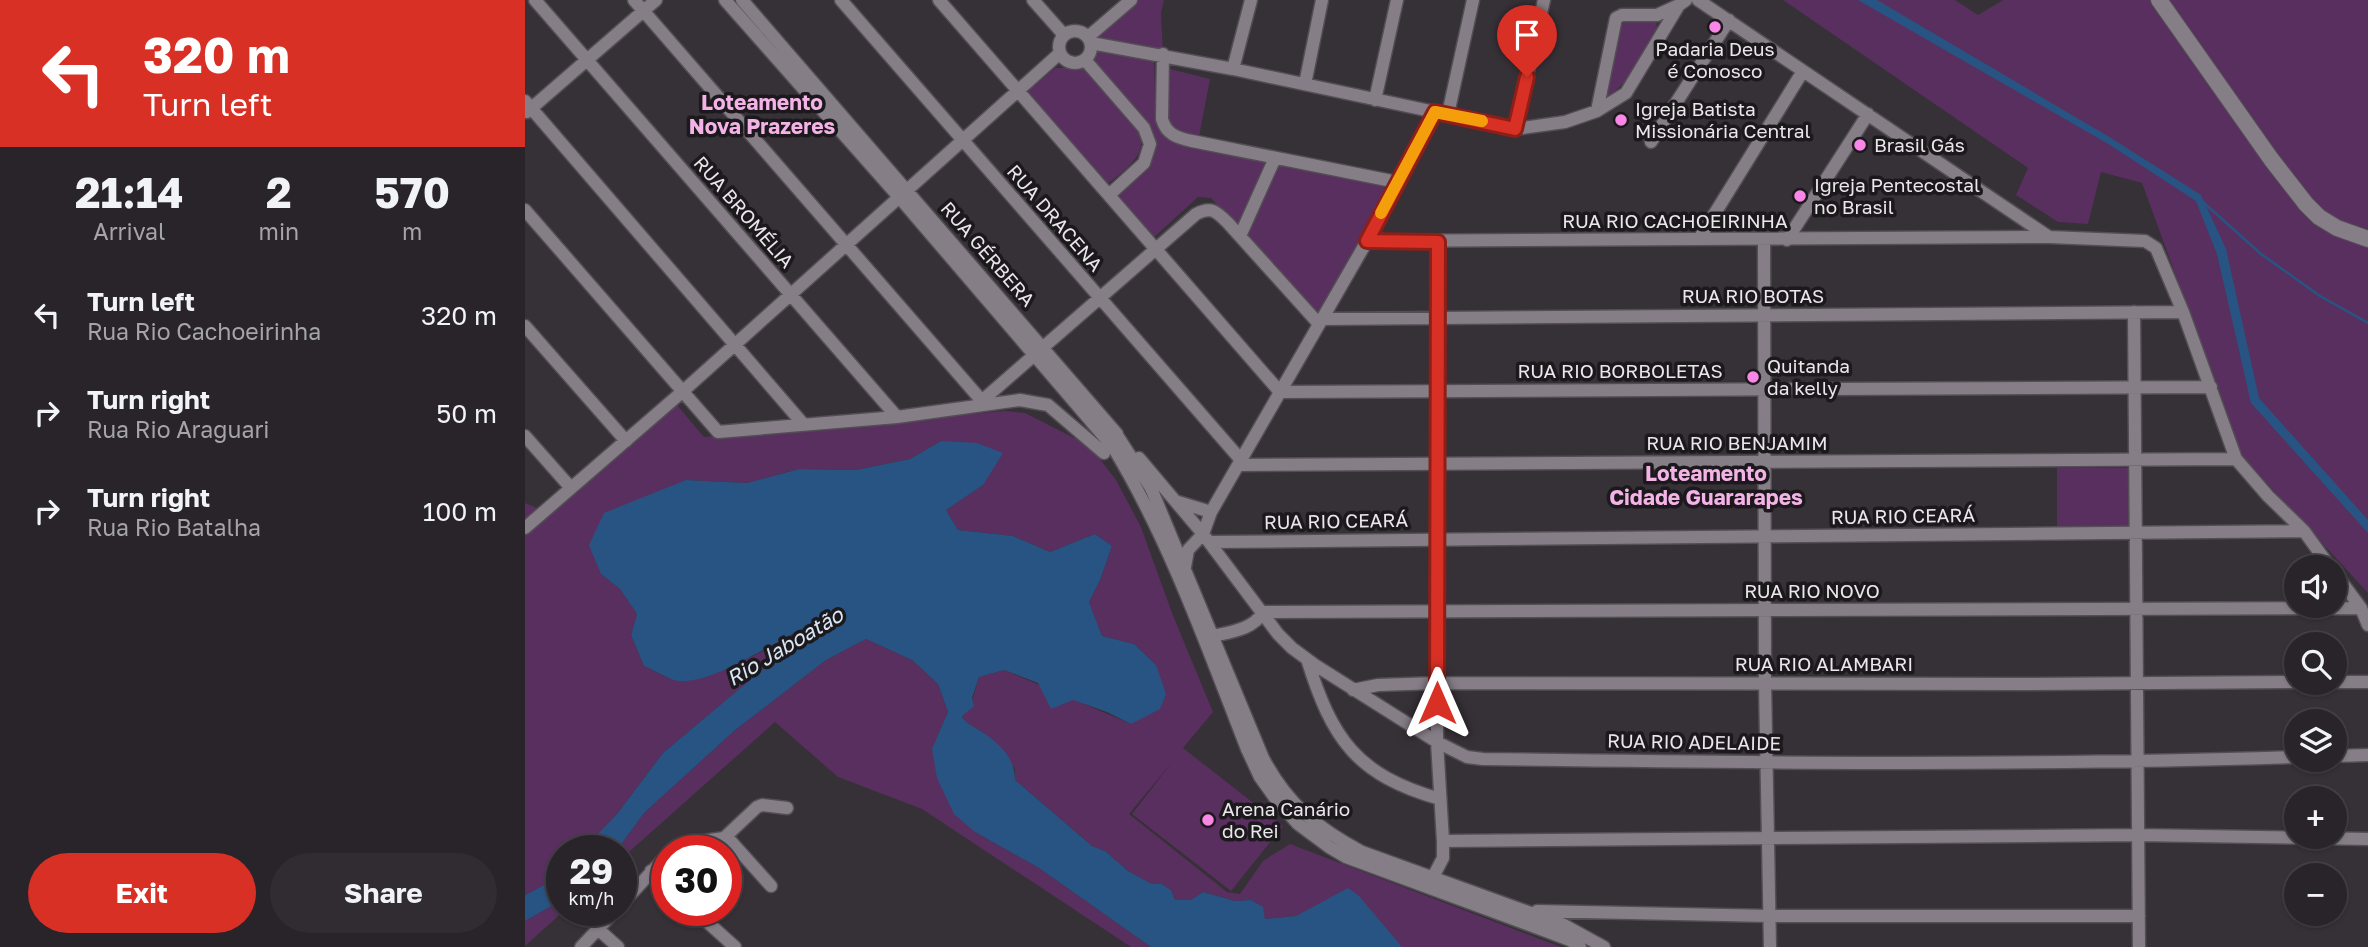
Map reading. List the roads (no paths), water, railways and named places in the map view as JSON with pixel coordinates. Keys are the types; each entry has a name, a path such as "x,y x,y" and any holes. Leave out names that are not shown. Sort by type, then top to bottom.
{"main road":[{"path":"2159,0 2306,204 2319,217 2337,228 2368,239"}],"street":[{"name":"RUA BROMÉLIA","path":"535,0 897,417"},
{"path":"634,0 846,245 979,404"},
{"path":"656,0 527,108 804,425"},
{"name":"RUA GÉRBERA","path":"725,0 904,194"},
{"name":"RUA GÉRBERA","path":"742,0 1039,351 1113,429 1207,538"},
{"name":"RUA DRACENA","path":"841,0 1240,463"},
{"path":"939,0 1280,392"},
{"path":"1033,0 1064,35"},
{"path":"1090,40 1130,0"},
{"path":"1233,69 1251,0"},
{"path":"1305,84 1322,0"},
{"path":"1375,100 1397,0"},
{"path":"1185,567 1188,550 1207,538 1211,512 1367,241 1397,182 1441,113 1473,0"},
{"path":"1515,129 1544,0"},
{"path":"1698,0 2049,237"},
{"path":"1651,142 1725,18 1719,0"},
{"path":"1090,40 1515,129 1565,122 1597,111 1626,93 1683,3"},
{"path":"1597,111 1616,18 1622,15 1657,15 1683,3"},
{"path":"1073,31 1084,33 1090,40 1091,52 1085,60 1069,62 1060,53 1059,44 1064,35 1073,31"},
{"path":"525,527 682,392 1060,53"},
{"path":"1163,54 1162,119 1168,132 1182,139 1397,182"},
{"path":"1085,60 1144,128 1150,144 1144,163 1109,195"},
{"path":"1699,239 1803,71"},
{"path":"1787,240 1868,114"},
{"path":"1240,236 1275,158"},
{"path":"979,404 1205,209 1216,211 1321,322"},
{"path":"525,210 718,432 897,417 1020,400 1048,405 1104,453"},
{"name":"RUA RIO CACHOEIRINHA","path":"1367,241 2049,237 2150,243 2156,248 2183,312"},
{"path":"1765,240 1765,683 1770,947"},
{"path":"1433,877 1443,859 1437,742 1438,242"},
{"path":"2134,312 2139,947"},
{"path":"2183,312 2236,459 2268,496 2304,531 2321,555"},
{"name":"RUA RIO BOTAS","path":"1321,322 1438,318 2183,312"},
{"path":"525,326 626,441"},
{"path":"1039,351 1113,447 1140,491 1260,777 1298,824 1346,857 1570,940 1580,947"},
{"name":"RUA RIO BORBOLETAS","path":"1280,392 2211,387"},
{"path":"1113,429 1151,488 1263,758 1287,796 1332,836 1362,852 1564,925 1604,947"},
{"path":"525,436 571,488"},
{"name":"RUA RIO BENJAMIM","path":"1240,463 2236,459"},
{"path":"1178,502 1211,512"},
{"name":"RUA RIO CEARÁ","path":"1207,538 1438,540 2304,531"},
{"name":"RUA RIO ADELAIDE","path":"1207,538 1278,634 1306,659 1437,742 1467,757 1768,763 2137,762 2284,757"},
{"path":"2347,589 2361,608 2368,625"},
{"name":"RUA RIO NOVO","path":"1263,612 2361,608"},
{"path":"1213,636 1250,626 1258,621 1263,612"},
{"path":"1306,659 1318,695 1333,727 1347,746 1383,777 1409,790 1440,799"},
{"name":"RUA RIO ALAMBARI","path":"1353,690 1378,685 1437,683 2284,682"},
{"path":"2347,682 2368,682"},
{"path":"2347,756 2368,755"},
{"path":"729,835 757,807 762,805 787,808"},
{"path":"1443,841 2138,835 2368,839"},
{"path":"742,854 771,886"},
{"path":"637,887 651,871"},
{"path":"1526,911 1770,916 2139,916"},
{"path":"581,947 602,926"},
{"path":"712,926 735,947"},
{"path":"599,930 618,947"}],"water":[{"path":"1858,0 1877,0 2111,138 2201,195 2226,249 2259,398 2368,520 2368,533 2251,403 2217,254 2196,201 2110,145"},
{"path":"941,441 977,443 1003,453 983,485 946,510 958,530 1013,536 1050,552 1095,534 1112,546 1089,602 1102,636 1134,644 1156,665 1166,694 1160,709 1131,724 1073,700 1051,709 1038,683 1004,670 979,677 972,698 974,706 962,716 967,723 993,740 1009,757 1015,780 1092,846 1105,851 1128,871 1152,884 1162,884 1171,890 1175,900 1191,900 1203,892 1235,901 1251,900 1263,907 1265,919 1296,916 1348,888 1359,896 1402,947 1151,947 1039,868 975,832 954,814 937,778 932,749 948,712 938,684 912,660 866,639 826,660 734,731 644,813 628,835 597,835 617,814 663,753 819,622 707,677 689,681 674,680 644,666 631,635 637,614 620,589 601,574 589,545 604,513 686,480 747,483 799,469 856,470 910,459"},
{"path":"546,884 546,909 525,921 525,895"}],"waterway":[{"path":"2203,202 2261,254 2320,296 2368,323"}],"place":[{"name":"Padaria Deus é Conosco","path":"1715,27"},
{"name":"Igreja Batista Missionária Central","path":"1621,120"},
{"name":"Brasil Gás","path":"1860,145"},
{"name":"Igreja Pentecostal no Brasil","path":"1800,196"},
{"name":"Quitanda da kelly","path":"1753,377"},
{"name":"Arena Canário do Rei","path":"1208,820"}],"district":[{"name":"Loteamento Nova Prazeres","path":"762,115"},
{"name":"Loteamento Cidade Guararapes","path":"1706,486"}],"water label":[{"name":"Rio Jaboatão","path":"785,647"}]}
